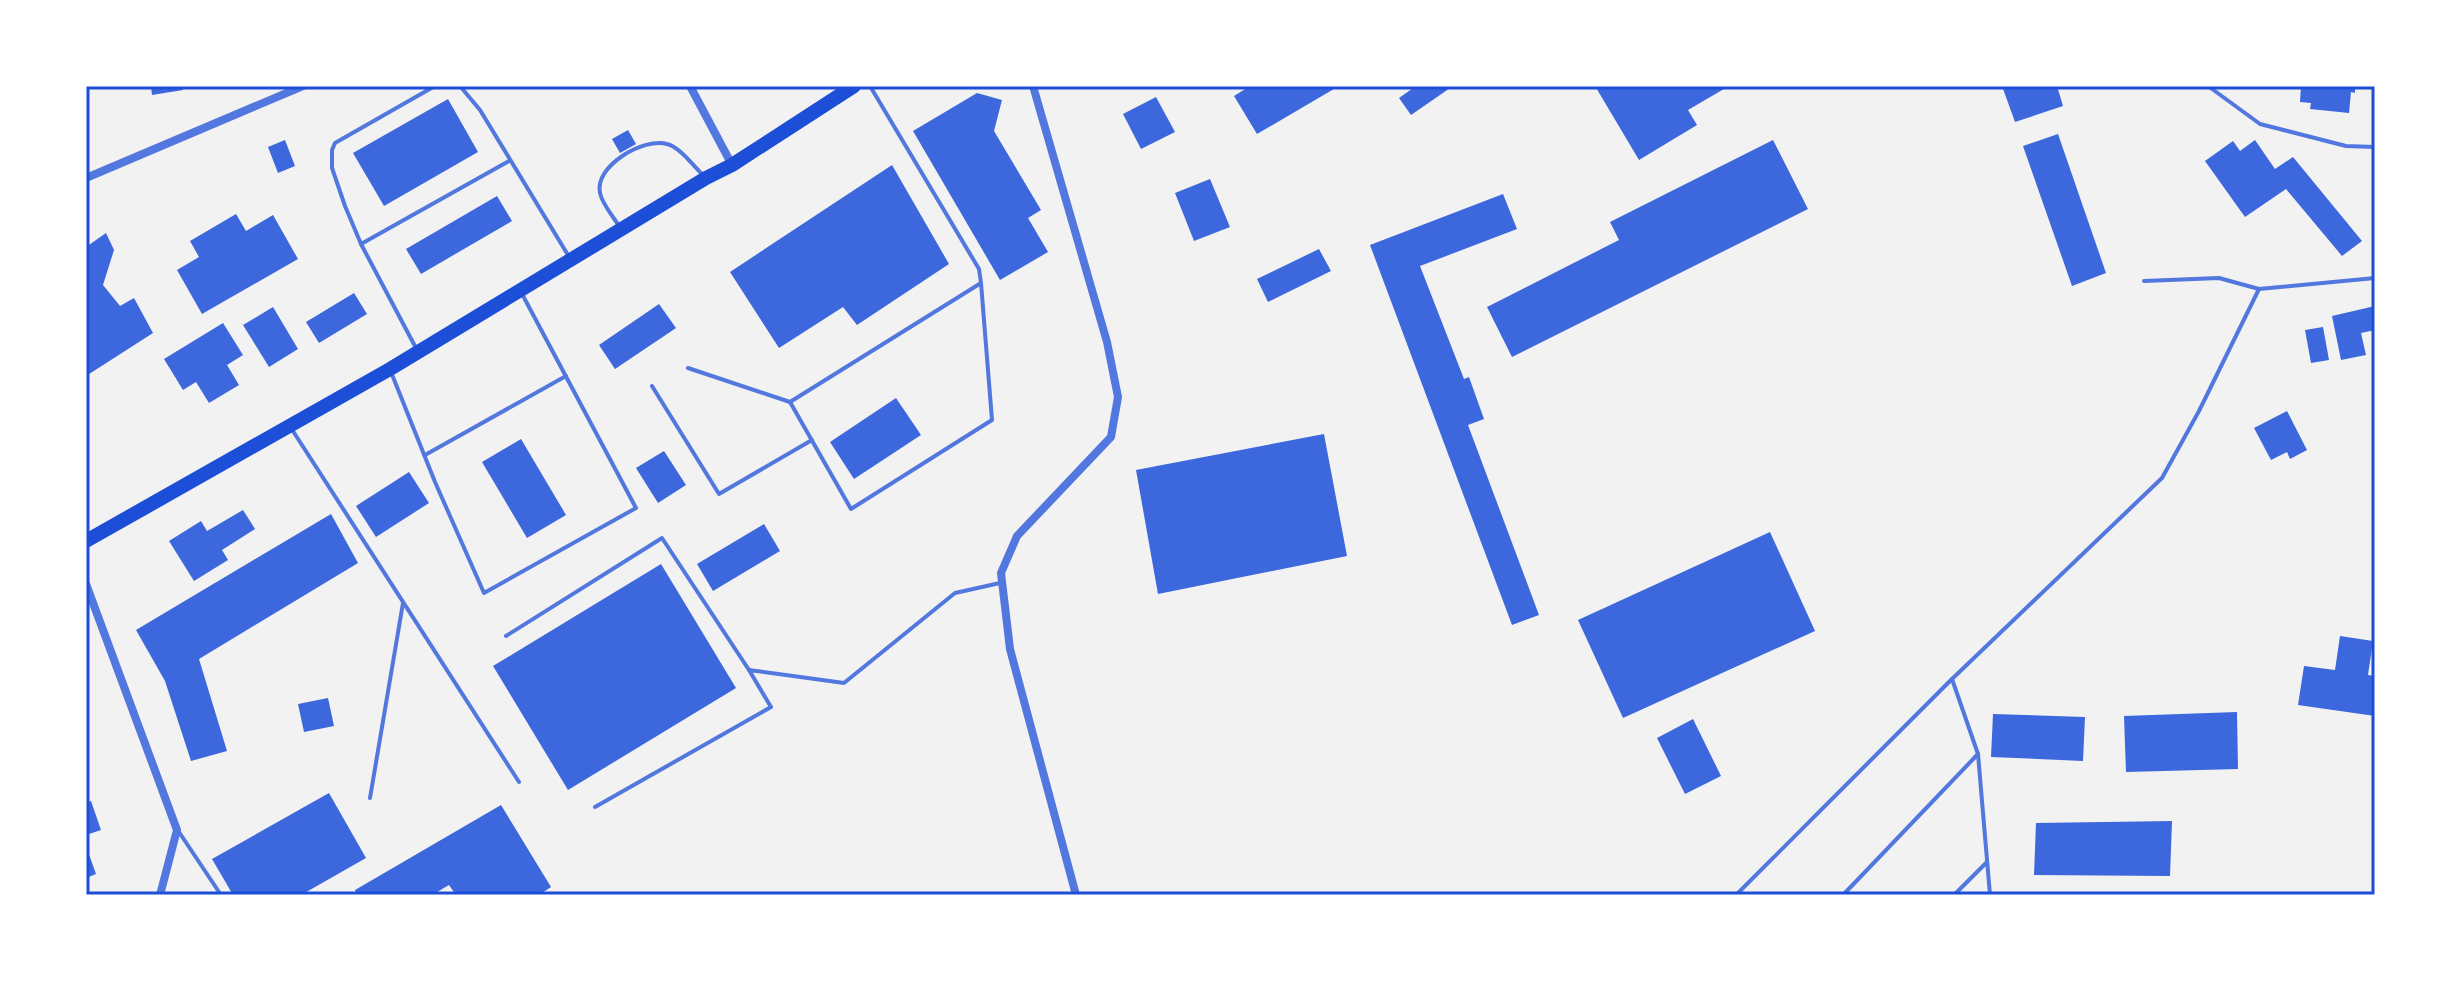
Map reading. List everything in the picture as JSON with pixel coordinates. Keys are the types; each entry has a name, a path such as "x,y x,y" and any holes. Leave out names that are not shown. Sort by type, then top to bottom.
{"main road":[{"path":"86,541 390,369 732,165 854,86"}],"street":[{"path":"86,178 303,86"},
{"path":"690,86 732,165"},
{"path":"1033,86 1107,342 1118,397 1111,437 1017,536 1001,573 1010,649 1076,895"},
{"path":"86,584 177,830 160,895"}],"lane":[{"path":"418,352 361,244 332,168 332,150 335,143 435,86"},
{"path":"460,86 480,110 571,260"},
{"path":"688,368 790,402 851,509 992,420 979,269 870,86"},
{"path":"2208,86 2260,124 2346,146 2375,147"},
{"path":"622,230 600,194 601,176 614,162 651,141 670,144 706,178"},
{"path":"361,244 509,161"},
{"path":"2144,281 2219,278 2259,289 2375,278"},
{"path":"790,402 981,283"},
{"path":"1736,895 1952,679 2162,478 2259,289"},
{"path":"390,369 484,593 636,508 520,291"},
{"path":"425,455 566,376"},
{"path":"652,386 719,494 812,440"},
{"path":"290,426 519,782"},
{"path":"506,636 662,538 771,707 595,807"},
{"path":"749,670 844,683 955,593 1002,583"},
{"path":"370,798 404,601"},
{"path":"1952,679 1978,754 1990,895"},
{"path":"1843,895 1978,754"},
{"path":"177,830 221,895"},
{"path":"1954,895 1986,863"}],"building":[{"path":"151,86 182,86 183,90 152,95"},
{"path":"1250,86 1265,86 1267,89 1272,86 1339,86 1257,134 1234,96"},
{"path":"1416,86 1453,86 1411,115 1399,98"},
{"path":"1595,86 1729,86 1688,110 1697,125 1639,160"},
{"path":"2002,86 2057,86 2063,106 2015,122"},
{"path":"2301,86 2355,86 2355,93 2351,92 2349,113 2310,109 2311,103 2300,102"},
{"path":"977,93 1002,100 994,131 1041,210 1028,218 1048,252 1000,280 913,131"},
{"path":"1156,97 1175,132 1141,149 1123,114"},
{"path":"448,99 478,152 384,206 353,153"},
{"path":"628,130 636,144 620,153 612,139"},
{"path":"2058,134 2106,273 2072,286 2023,146"},
{"path":"285,140 295,166 278,173 268,147"},
{"path":"1773,140 1808,209 1512,357 1487,307 1619,240 1610,222"},
{"path":"2255,140 2275,169 2293,157 2362,241 2342,256 2286,189 2245,217 2205,161 2233,141 2240,151"},
{"path":"892,165 949,264 857,325 843,307 779,348 730,272"},
{"path":"1210,179 1230,227 1194,241 1175,193"},
{"path":"1503,194 1517,229 1420,266 1464,379 1469,377 1484,419 1468,425 1539,615 1512,625 1370,245"},
{"path":"497,196 512,221 421,274 406,249"},
{"path":"236,214 246,231 273,215 298,259 202,314 177,270 199,257 190,241"},
{"path":"106,233 114,250 103,285 120,306 134,298 153,333 86,376 86,258 89,257 86,247"},
{"path":"1319,249 1331,271 1268,302 1257,279"},
{"path":"354,293 367,314 319,343 306,322"},
{"path":"659,304 676,328 615,369 599,345"},
{"path":"2375,306 2375,330 2361,333 2366,355 2341,360 2332,316"},
{"path":"273,307 298,349 269,367 243,325"},
{"path":"223,323 243,355 227,365 239,385 209,403 196,382 183,390 164,359"},
{"path":"2323,327 2329,360 2311,363 2305,330"},
{"path":"896,398 921,435 854,479 830,442"},
{"path":"2287,411 2307,450 2290,459 2287,452 2271,460 2254,428"},
{"path":"1324,434 1347,556 1158,594 1136,470"},
{"path":"521,439 566,515 527,538 482,462"},
{"path":"664,451 686,485 658,503 636,468"},
{"path":"409,472 429,503 376,537 356,506"},
{"path":"243,510 255,529 222,550 228,560 194,581 169,541 201,521 207,531"},
{"path":"331,514 358,563 199,659 227,751 191,761 165,681 136,630"},
{"path":"764,524 780,551 713,591 697,564"},
{"path":"1770,532 1815,631 1623,718 1578,620"},
{"path":"661,564 736,688 568,790 493,666"},
{"path":"2340,636 2373,641 2368,675 2375,676 2375,716 2298,705 2304,666 2335,670"},
{"path":"328,698 334,726 304,732 298,704"},
{"path":"2237,712 2238,769 2126,772 2124,716"},
{"path":"1993,714 2085,717 2083,761 1991,757"},
{"path":"1693,719 1721,776 1685,794 1657,738"},
{"path":"329,793 366,858 301,895 233,895 212,859"},
{"path":"91,801 101,830 86,835 86,802"},
{"path":"501,805 551,887 539,895 456,895 449,885 432,895 357,895 355,890"},
{"path":"2172,821 2170,876 2034,875 2036,823"},
{"path":"86,846 96,874 86,878"}]}
